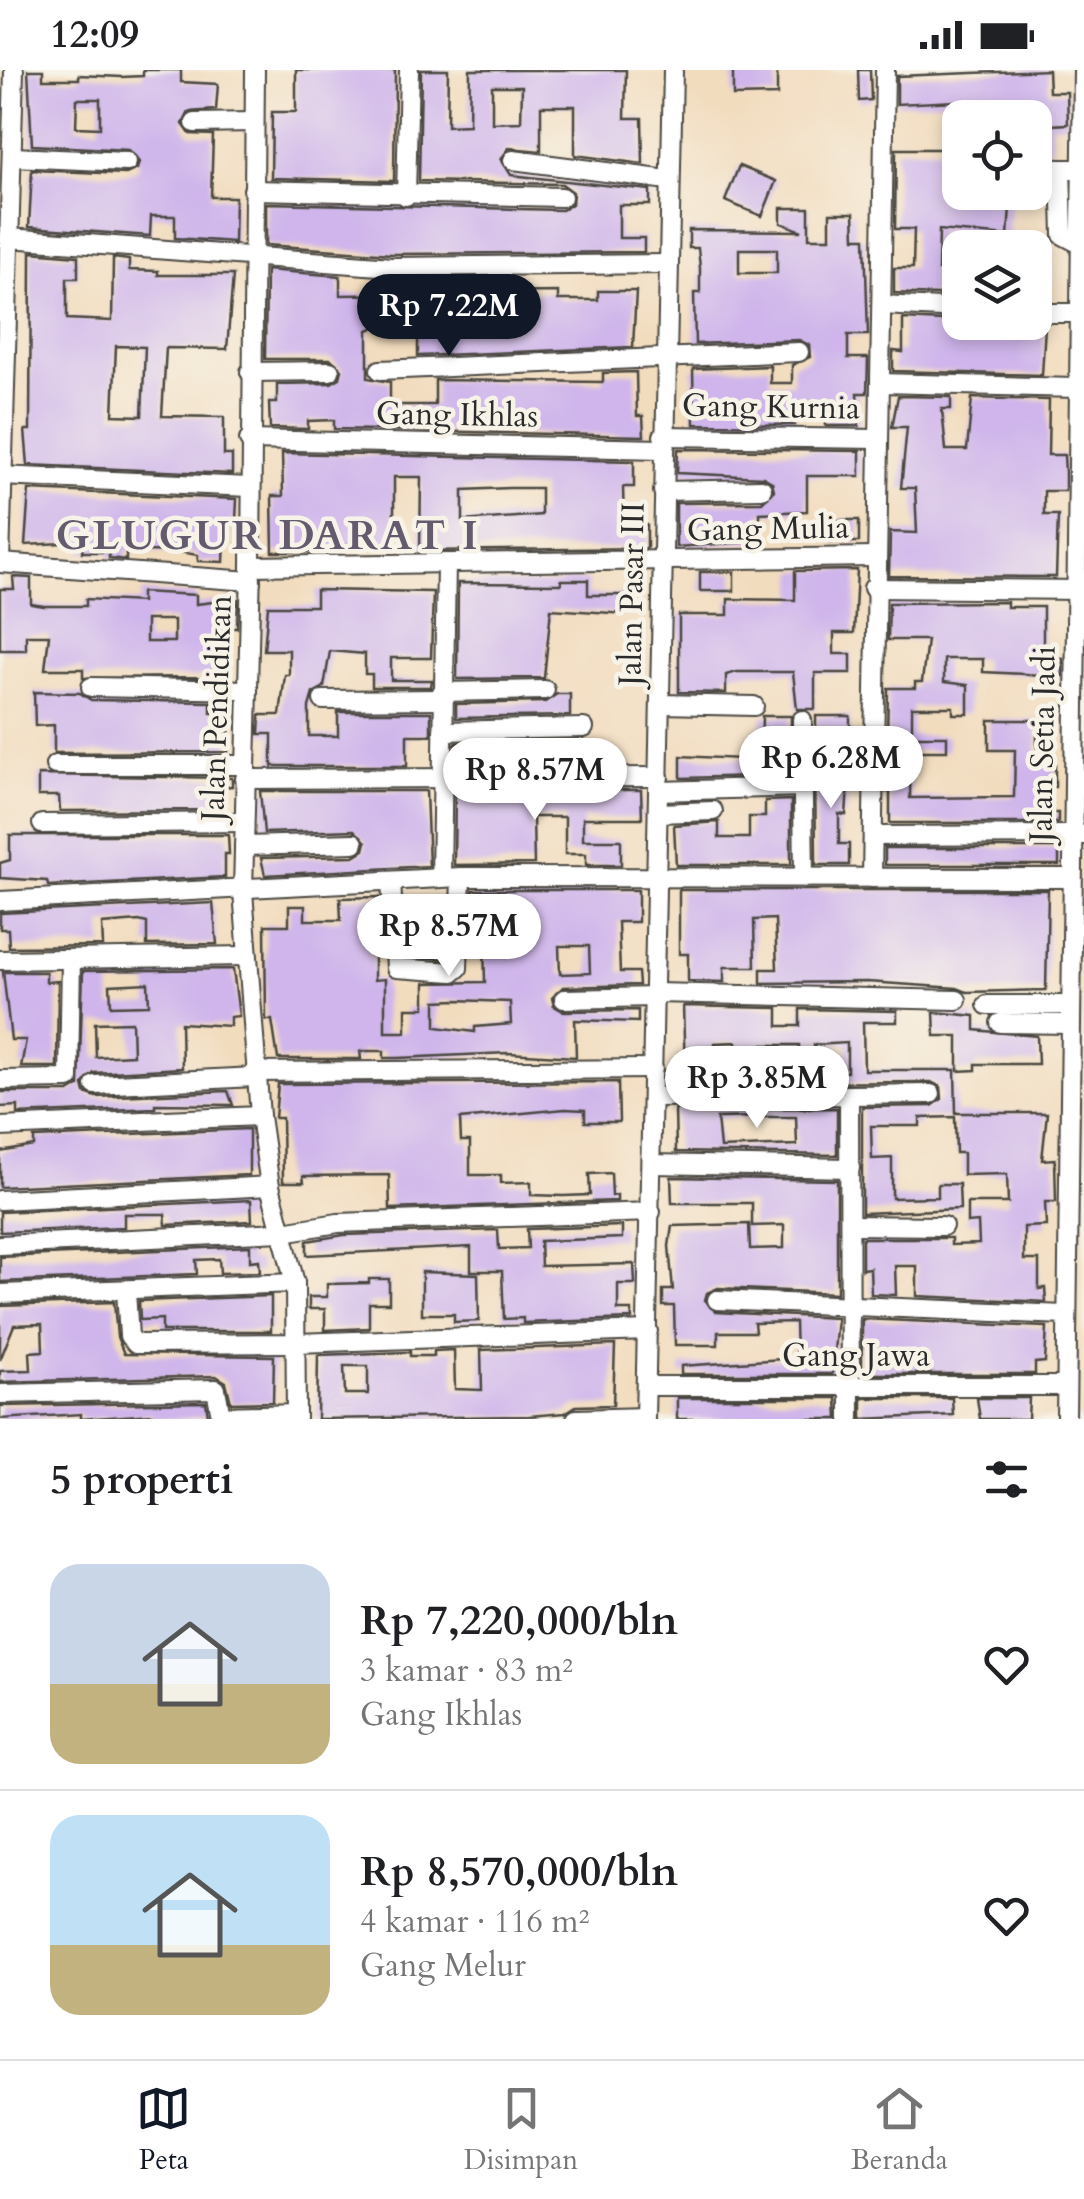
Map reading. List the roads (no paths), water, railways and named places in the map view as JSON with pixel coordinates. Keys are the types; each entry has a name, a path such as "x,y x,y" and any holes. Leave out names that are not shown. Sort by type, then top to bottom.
{"street":[{"path":"0,563 2,367 13,156 7,118 14,70"},
{"name":"Jalan Pendidikan","path":"255,70 249,440 251,574 243,891 260,1116 270,1186 295,1283 296,1416"},
{"path":"406,196 409,70"},
{"name":"Jalan Pasar III","path":"645,1418 664,358 673,70"},
{"path":"872,878 874,557 885,305 885,70"},
{"name":"Jalan Setia Jadi","path":"1066,1419 1066,1386 1075,1343 1072,1302 1077,1067 1073,1002 1077,912 1071,878 1078,835 1077,388 1082,313 1083,70"},
{"path":"196,123 254,122"},
{"path":"13,156 128,162"},
{"path":"512,160 668,180"},
{"path":"1052,169 1083,160"},
{"path":"1061,169 1063,235 1083,236"},
{"path":"253,190 562,197"},
{"path":"9,238 392,266 666,264"},
{"path":"885,305 942,308"},
{"path":"1052,313 1082,313"},
{"path":"380,370 799,352"},
{"path":"250,372 330,371"},
{"path":"882,383 1077,388"},
{"name":"Gang Kurnia","path":"663,442 878,439"},
{"name":"Gang Ikhlas","path":"249,440 663,442"},
{"path":"0,476 250,487"},
{"path":"663,491 762,489"},
{"name":"Gang Mulia","path":"0,563 251,574 446,564 874,557"},
{"path":"440,878 446,564"},
{"path":"874,588 1079,590"},
{"path":"91,688 248,690"},
{"path":"324,700 545,690"},
{"path":"660,704 754,706"},
{"path":"802,720 804,878"},
{"path":"442,732 584,728"},
{"path":"54,765 803,787"},
{"path":"658,812 713,811"},
{"path":"42,824 244,822"},
{"path":"873,836 1078,835"},
{"path":"244,846 354,843"},
{"path":"391,881 396,968 454,972 458,968 460,877"},
{"path":"0,901 460,877 1071,878"},
{"path":"0,960 246,956"},
{"path":"0,1080 64,1080 71,1075 72,959"},
{"path":"564,999 655,995 957,1000"},
{"path":"988,1004 1073,1002"},
{"path":"1000,1023 1073,1002"},
{"path":"94,1085 255,1074 653,1069"},
{"path":"653,1097 930,1094"},
{"path":"850,1096 850,1419"},
{"path":"0,1127 260,1116"},
{"path":"652,1164 850,1168"},
{"path":"0,1200 270,1186"},
{"path":"0,1245 283,1232 338,1223 651,1212"},
{"path":"850,1225 943,1226"},
{"path":"0,1294 295,1283"},
{"path":"126,1292 129,1336 136,1344 296,1343 648,1330"},
{"path":"717,1300 851,1307 1072,1302"},
{"name":"Gang Jawa","path":"646,1386 1066,1386"},
{"path":"0,1394 216,1389 221,1416 296,1416"},
{"path":"576,1419 645,1418"}],"district":[{"name":"GLUGUR DARAT I","path":"268,535"}]}
